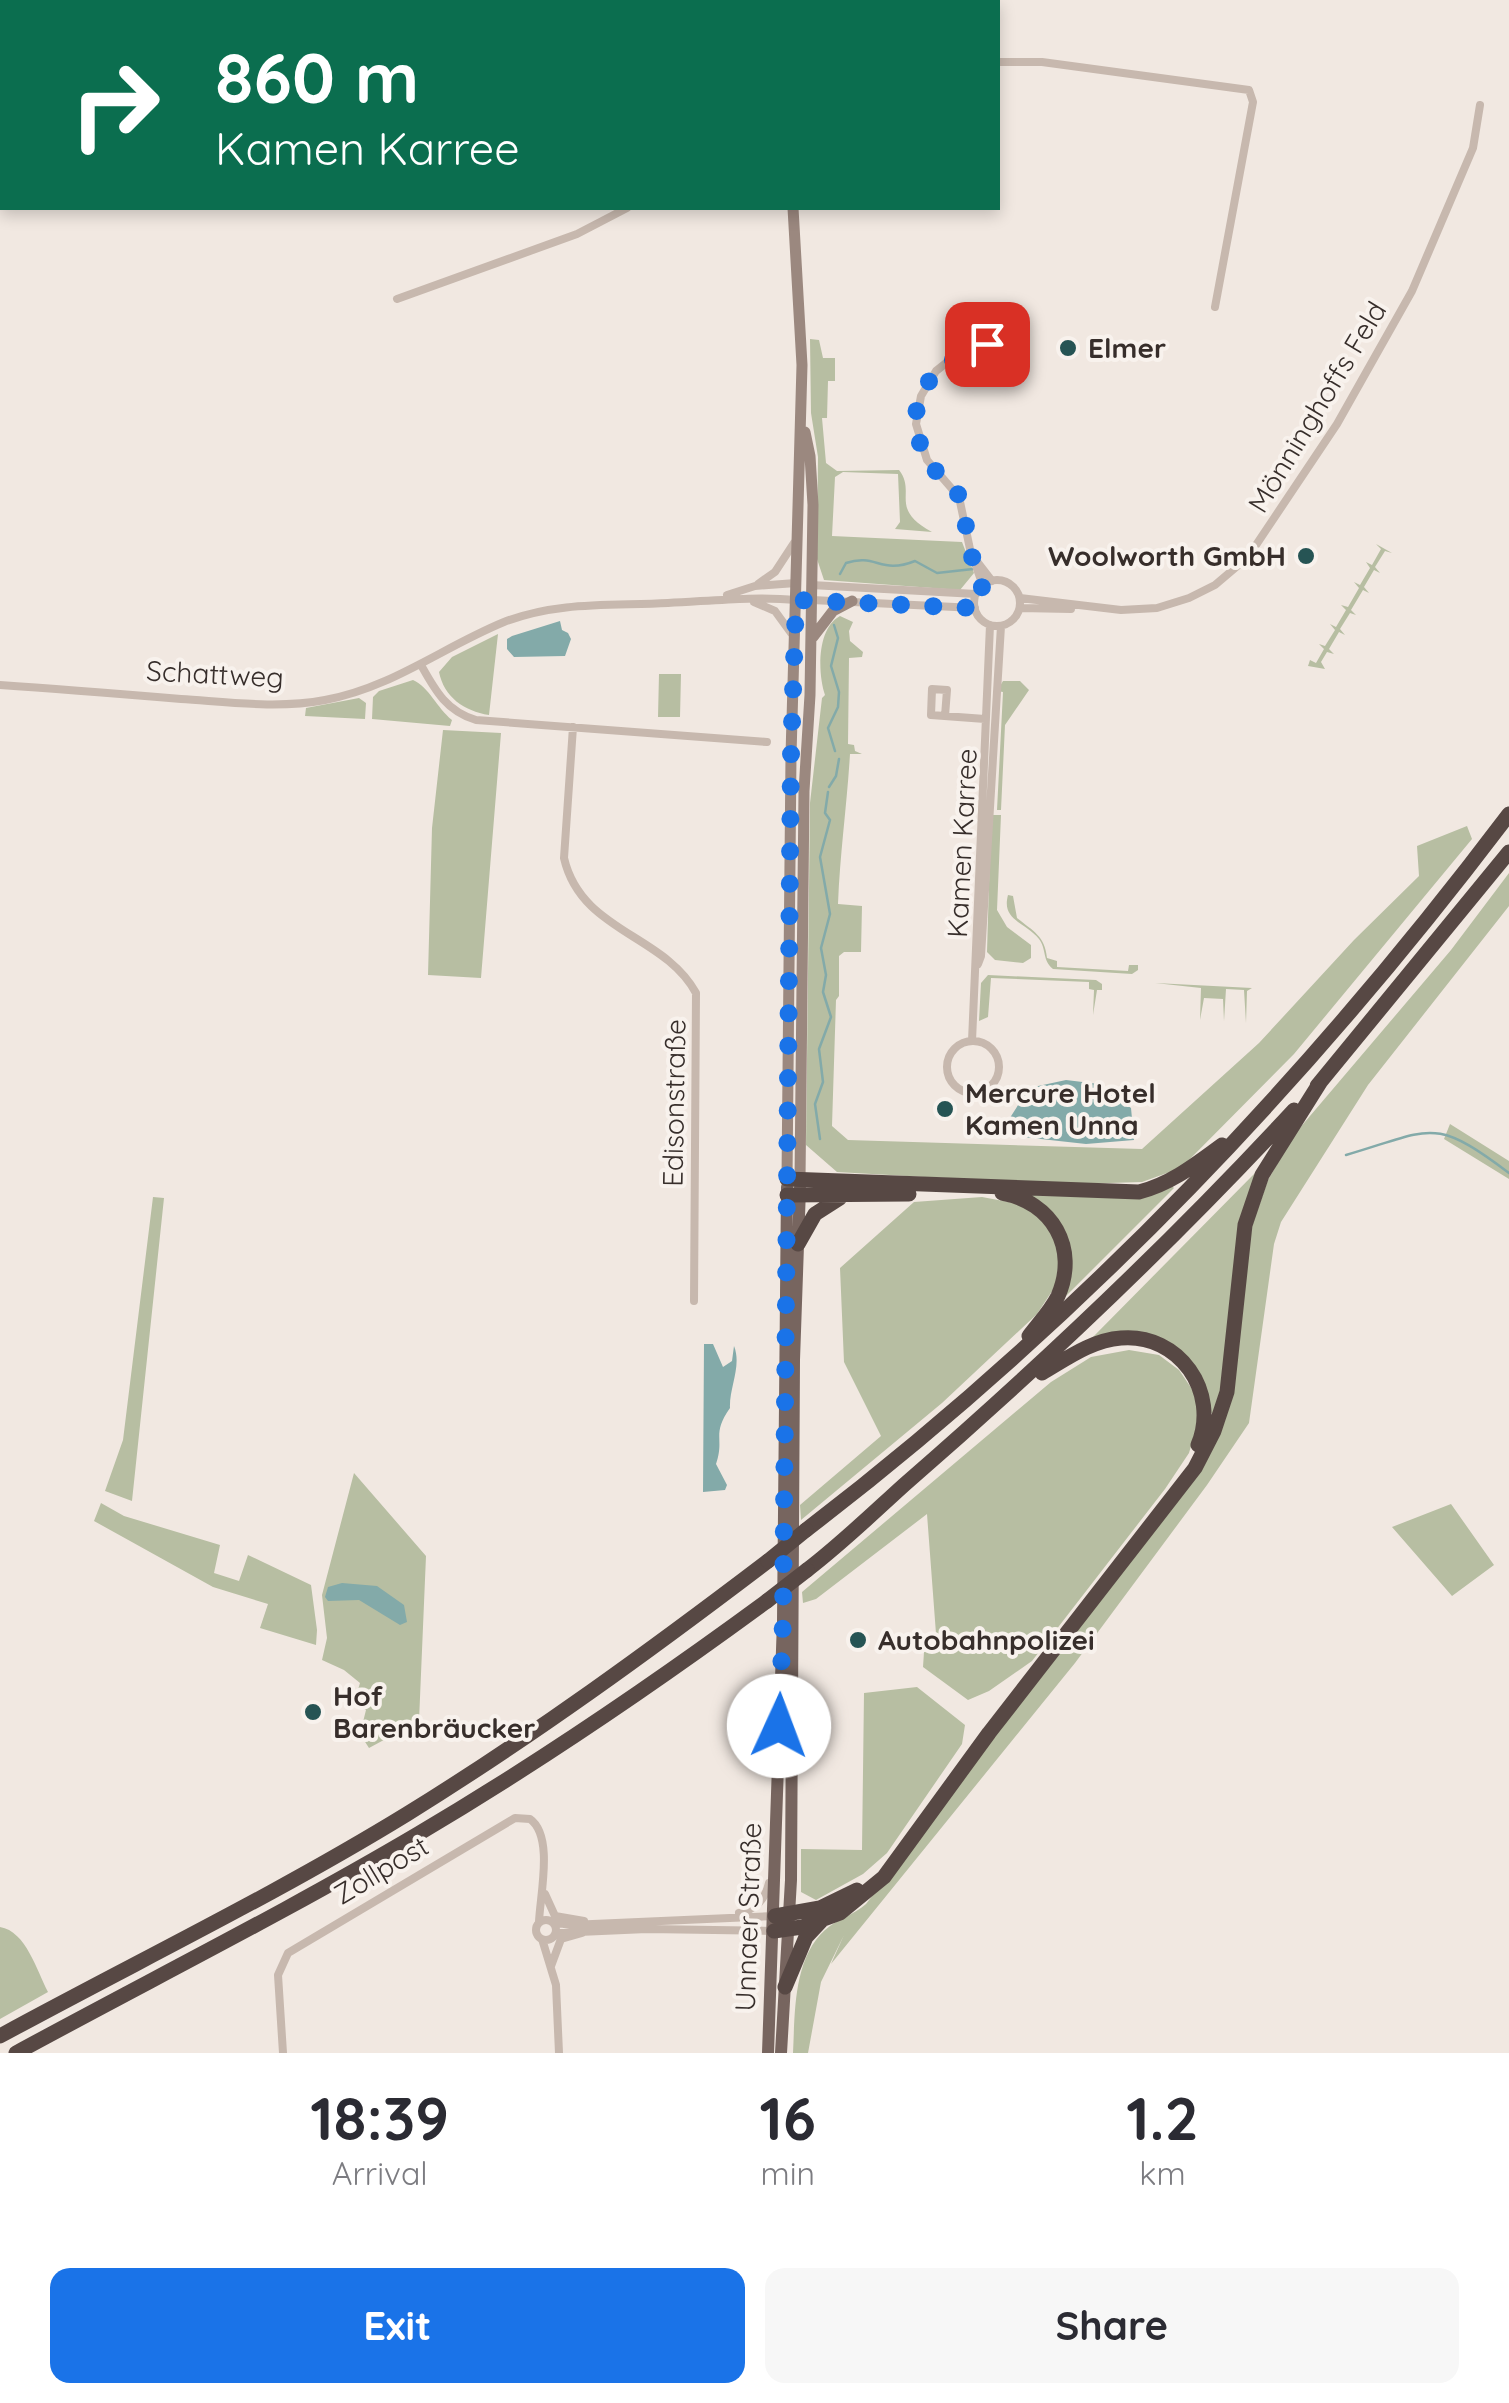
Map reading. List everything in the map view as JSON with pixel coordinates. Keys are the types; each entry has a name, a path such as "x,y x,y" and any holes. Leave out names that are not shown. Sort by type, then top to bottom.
{"highway":[{"path":"0,2036 264,1896 436,1796 612,1678 939,1426 1130,1251 1254,1122 1350,1014 1509,814"},
{"path":"16,2053 260,1924 418,1834 583,1730 807,1570 1020,1385 1173,1238 1322,1081 1509,852"},
{"path":"785,1987 806,1937 820,1922 858,1901 884,1877 1195,1468 1214,1432 1227,1392 1245,1225 1262,1176 1322,1081"},
{"path":"793,1188 1139,1192 1182,1174 1254,1122"},
{"path":"793,1188 848,1195 1004,1193 1040,1208 1055,1224 1066,1259 1057,1297 1006,1367"},
{"path":"798,1244 815,1214 848,1195"},
{"path":"782,1923 845,1898 882,1870 983,1728 1180,1476 1205,1424 1201,1388 1192,1372 1170,1351 1144,1339 1105,1340 1020,1385"},
{"path":"782,1923 820,1922"}],"main road":[{"path":"793,210 801,312 801,418"},
{"name":"Unnaer Straße","path":"781,2053 785,1987 774,1854 812,600 804,584 798,534 801,418"},
{"name":"Unnaer Straße","path":"768,2053 782,1923 798,1244 793,1188 796,600 804,584 813,505 810,456 801,418"},
{"path":"796,600 812,600"},
{"path":"810,640 833,611 852,601"}],"street":[{"path":"1000,62 1042,62 1249,90 1253,102 1215,307"},
{"name":"Mönninghoffs Feld","path":"1020,603 1140,610 1172,604 1216,585 1248,558 1337,424 1412,291 1473,148 1480,105"},
{"path":"597,210 600,222"},
{"path":"397,299 577,234 624,210"},
{"path":"968,350 973,324 978,318 991,320 996,330 987,344 943,364 930,378 921,396 916,424 927,460 960,497 980,590 975,608 990,625 1001,626 1014,618 1020,603 1012,586 992,581 976,564"},
{"name":"Schattweg","path":"755,586 775,572 798,534"},
{"path":"804,584 980,590 992,581"},
{"name":"Schattweg","path":"718,598 755,586 804,584"},
{"name":"Schattweg","path":"0,685 297,704 369,689 477,634 538,611 587,604 718,598 796,600"},
{"name":"Schattweg","path":"745,599 775,611 795,640"},
{"path":"812,600 975,608"},
{"name":"Kamen Karree","path":"972,1041 976,969 982,956 990,625"},
{"name":"Kamen Karree","path":"989,719 1001,626"},
{"path":"422,665 438,696 464,716 494,722 767,742"},
{"name":"Kamen Karree","path":"945,716 989,719"},
{"name":"Edisonstraße","path":"573,727 564,858 568,875 588,905 680,970 696,993 694,1300"},
{"name":"Kamen Karree","path":"972,1041 993,1050 999,1066 994,1083 974,1094 953,1084 946,1068 955,1048 972,1041"},
{"name":"Zollpost","path":"283,2053 278,1975 288,1953 508,1820 526,1817 542,1831 547,1921"},
{"path":"728,1916 749,1910 765,1897 774,1854"},
{"name":"Zollpost","path":"542,1880 547,1921"},
{"path":"545,1894 555,1916 588,1922"},
{"path":"728,1916 782,1923 601,1930 550,1937 535,1930 547,1921 728,1916"},
{"path":"547,1921 556,1985 559,2053"},
{"path":"551,1966 561,1939 601,1930"}],"green space":[{"path":"810,339 819,340 823,358 835,358 835,381 828,381 827,418 822,418 826,463 837,471 899,470 906,486 907,508 932,532 895,529 900,522 898,474 843,472 835,477 832,536 962,542 974,573 960,590 824,580 817,559 818,457 811,413"},
{"path":"1376,544 1392,553 1385,551 1375,567 1380,573 1374,570 1364,587 1369,593 1363,590 1351,610 1356,615 1350,613 1340,629 1345,635 1339,632 1329,649 1334,654 1327,652 1321,662 1325,669 1308,666 1310,660 1316,663 1324,649 1319,644 1325,646 1335,630 1330,624 1336,627 1346,610 1341,605 1348,607 1359,588 1354,582 1360,585 1370,568 1366,562 1372,565 1381,549"},
{"path":"840,616 853,622 850,641 863,652 862,657 849,658 848,744 862,754 850,754 838,904 862,906 861,952 844,952 839,956 836,1000 832,1126 848,1140 1142,1149 1259,1043 1419,876 1417,846 1467,826 1472,839 1294,1054 1181,1168 1142,1182 1076,1184 837,1172 806,1145 810,803 825,695 821,653 827,631"},
{"path":"498,634 489,715 456,701 445,689 439,672 452,657"},
{"path":"659,674 681,674 680,717 658,717"},
{"path":"413,680 452,720 450,726 372,719 373,697 379,691"},
{"path":"1003,681 1020,681 1029,690 1005,725 1001,810 997,810 1003,692 997,691"},
{"path":"359,698 366,703 365,719 305,716 306,708"},
{"path":"443,730 501,733 481,978 428,975 432,828"},
{"path":"991,815 1001,815 997,910 1007,927 1031,945 1031,958 1023,963 995,960 987,952"},
{"path":"1509,873 1509,906 1368,1085 1281,1222 1274,1244 1249,1423 1075,1663 831,1964 844,1935 821,1982 808,2053 793,2053 801,1971 815,1942 830,1926 866,1904 1197,1473 1225,1421 1252,1226 1268,1180 1293,1136 1451,950"},
{"path":"1008,895 1013,896 1017,918 1037,935 1044,944 1047,958 1057,961 1057,967 1128,971 1129,965 1138,965 1138,970 1132,974 1053,969 1047,962 1039,939 1011,916"},
{"path":"988,975 1096,980 1102,984 1102,990 1097,990 1093,1015 1094,990 1089,989 1089,982 991,978 988,1017 979,1021 981,983"},
{"path":"1155,983 1252,988 1247,991 1246,1023 1244,990 1226,989 1224,1021 1223,999 1204,998 1200,1020 1201,988"},
{"path":"1450,1124 1509,1161 1509,1179 1444,1139"},
{"path":"1255,1173 1215,1414 1210,1413 1163,1343 1092,1338"},
{"path":"1171,1185 1174,1188 1065,1297 1069,1264 1066,1237 1053,1215 1026,1194"},
{"path":"153,1197 164,1198 132,1501 105,1491 123,1440"},
{"path":"982,1197 1020,1204 1046,1223 1060,1253 1056,1285 1037,1314 942,1403 801,1520 800,1505 881,1436 844,1362 840,1268 914,1202"},
{"path":"1129,1350 1159,1355 1179,1370 1196,1395 1198,1422 1189,1453 1032,1661 989,1691 968,1700 923,1667 924,1652 937,1647 927,1514 816,1599 803,1603 802,1592 1051,1382 1091,1357"},
{"path":"354,1473 426,1556 419,1721 369,1748 360,1734 366,1710 354,1703 360,1683 322,1660 327,1638 322,1595"},
{"path":"101,1503 124,1516 220,1545 214,1573 239,1581 248,1555 311,1585 316,1645 260,1628 268,1604 213,1587 94,1521"},
{"path":"1451,1504 1494,1565 1452,1596 1392,1527"},
{"path":"917,1687 965,1725 962,1744 887,1853 863,1874 816,1900 801,1892 801,1849 862,1850 864,1693"},
{"path":"0,1927 24,1944 48,1992 0,2019"}],"water":[{"path":"560,621 571,639 565,656 514,657 507,649 507,639 512,636"},
{"path":"1066,1080 1099,1084 1131,1108 1134,1140 1086,1144 1013,1136 1006,1124 1029,1088"},
{"path":"704,1344 713,1344 723,1367 732,1361 734,1346 737,1361 716,1464 727,1485 725,1490 703,1492"},
{"path":"342,1583 377,1586 404,1605 407,1622 400,1625 359,1600 328,1601 328,1587"}],"waterway":[{"path":"840,574 846,563 865,560 894,566 915,561 937,573 973,569"},
{"path":"834,625 838,638 831,666 839,692 838,707 828,728 835,751"},
{"path":"829,787 839,759"},
{"path":"820,1139 815,1104 823,1082 819,1049 831,1017 823,992 826,975 821,948 830,914 820,857 830,820 825,813 828,792"},
{"path":"1346,1155 1415,1134 1431,1133 1463,1142 1509,1173"}],"place":[{"name":"Elmer","path":"1068,348"},
{"name":"Woolworth GmbH","path":"1306,556"},
{"name":"Mercure Hotel Kamen Unna","path":"945,1109"},
{"name":"Autobahnpolizei","path":"858,1640"},
{"name":"Hof Barenbräucker","path":"313,1712"}],"route":[{"path":"779,1726 796,600 975,608 976,594 983,586 970,549 960,497 927,460 916,424 921,396 936,371 955,356 987,344"}]}
